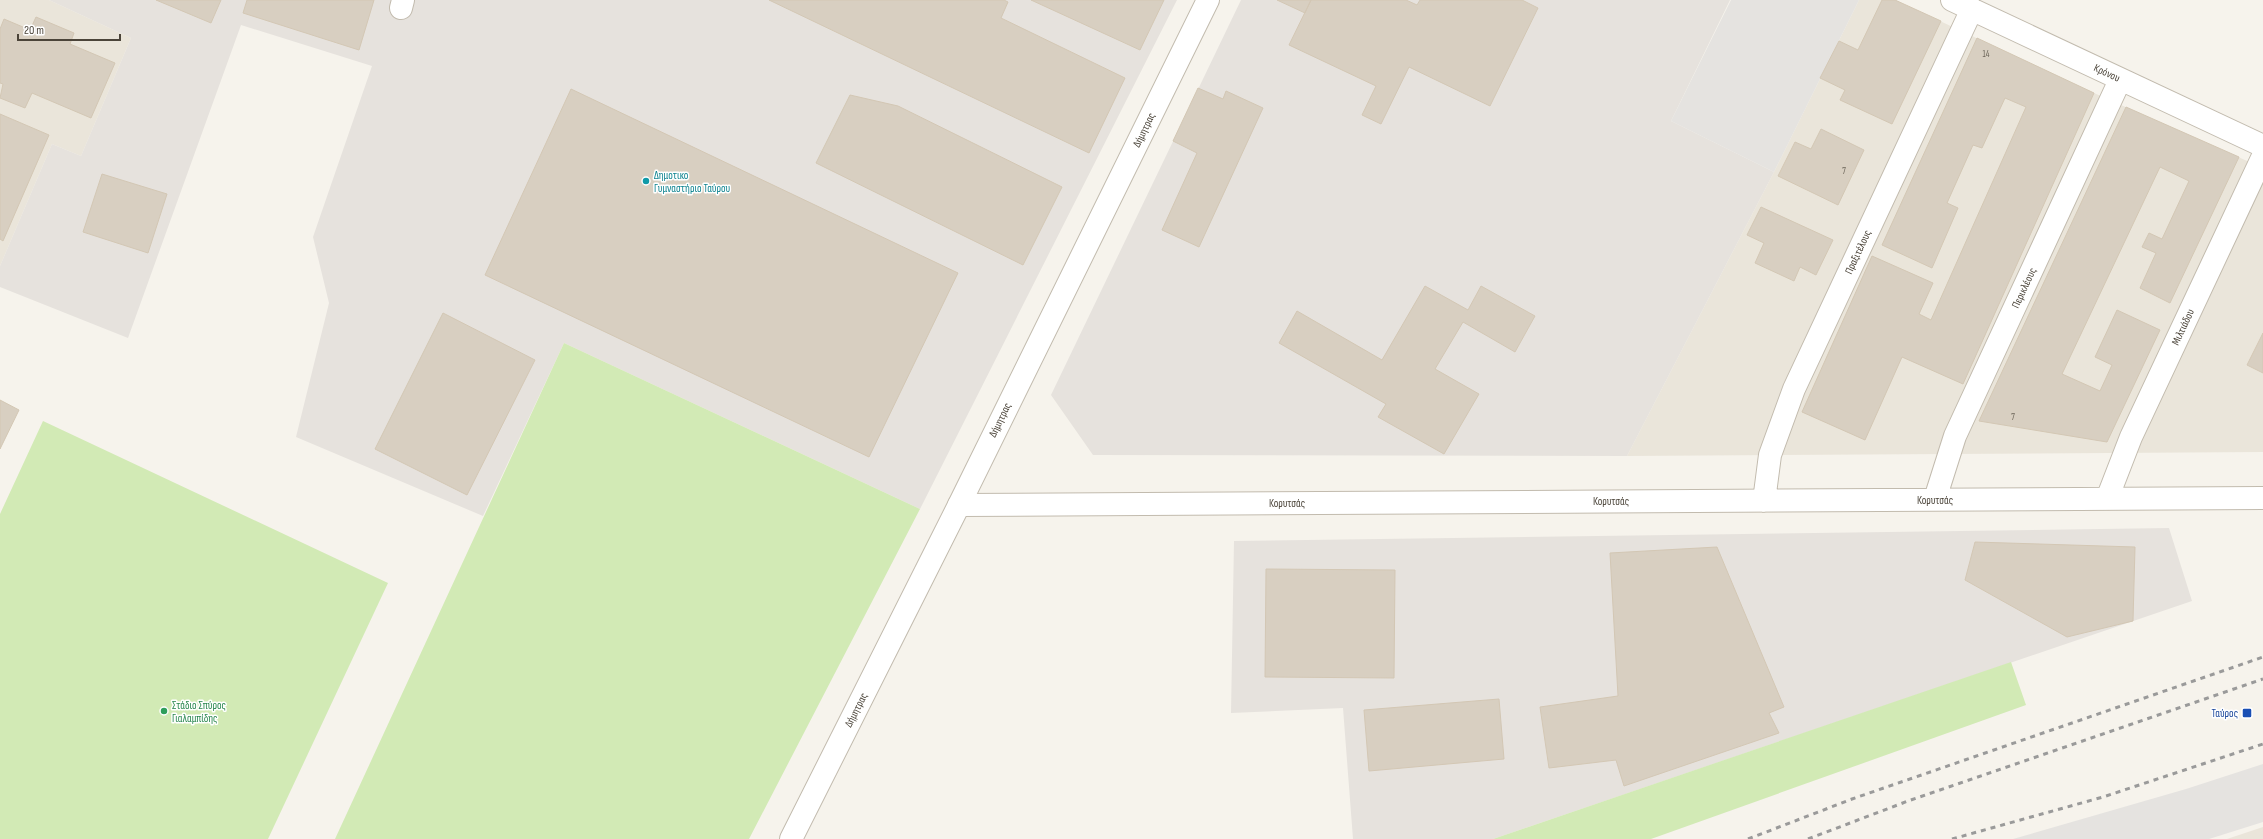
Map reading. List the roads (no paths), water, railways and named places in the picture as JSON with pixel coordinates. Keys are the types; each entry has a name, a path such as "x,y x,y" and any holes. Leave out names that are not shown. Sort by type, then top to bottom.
{"street":[{"name":"Δήμητρας","path":"791,839 959,505 1208,0"},
{"name":"Κρόνου","path":"1952,0 2263,146"},
{"name":"Πραξιτέλους","path":"1764,501 1770,455 1794,389 1972,9"},
{"name":"Περικλέους","path":"1935,500 1955,436 2120,80"},
{"name":"Μιλτιάδου","path":"2107,499 2131,437 2263,156"},
{"name":"Κορυτσάς","path":"959,505 2263,498"}],"railway":[{"path":"1748,839 1852,799 2263,657"},
{"path":"1808,839 1908,801 2263,679"},
{"path":"1952,839 2103,797 2263,744"}],"place":[{"name":"Δημοτικο Γυμναστήριο Ταύρου","path":"646,181"},
{"name":"Στάδιο Σπύρος Γιαλαμπίδης","path":"164,711"},
{"name":"Ταύρος","path":"2247,713"}]}
